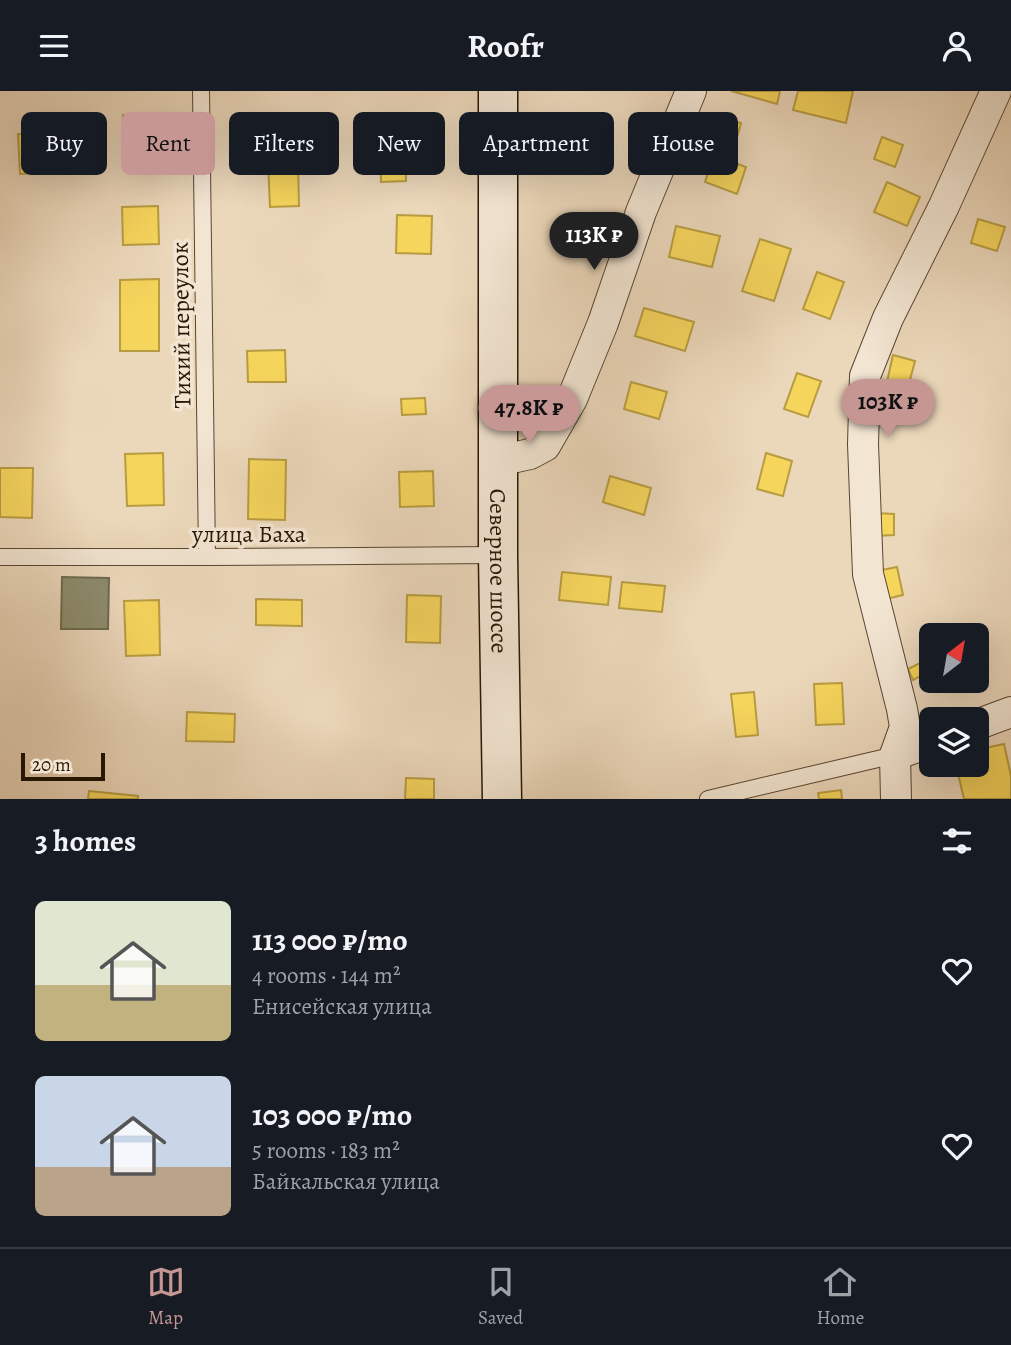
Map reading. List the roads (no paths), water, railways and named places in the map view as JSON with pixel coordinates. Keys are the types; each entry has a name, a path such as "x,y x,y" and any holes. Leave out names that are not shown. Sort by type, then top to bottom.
{"main road":[{"name":"Северное шоссе","path":"498,91 498,555 502,799"}],"street":[{"path":"499,461 530,454 545,446 572,399 603,323 641,212 691,91"},
{"path":"896,799 895,755 905,727 868,574 863,444 865,376 888,318 944,206 996,91"},
{"path":"989,720 1011,712"},
{"path":"895,755 919,746"}],"lane":[{"name":"Тихий переулок","path":"201,91 207,557"},
{"name":"улица Баха","path":"0,557 498,555"},
{"path":"708,799 895,755"}]}
